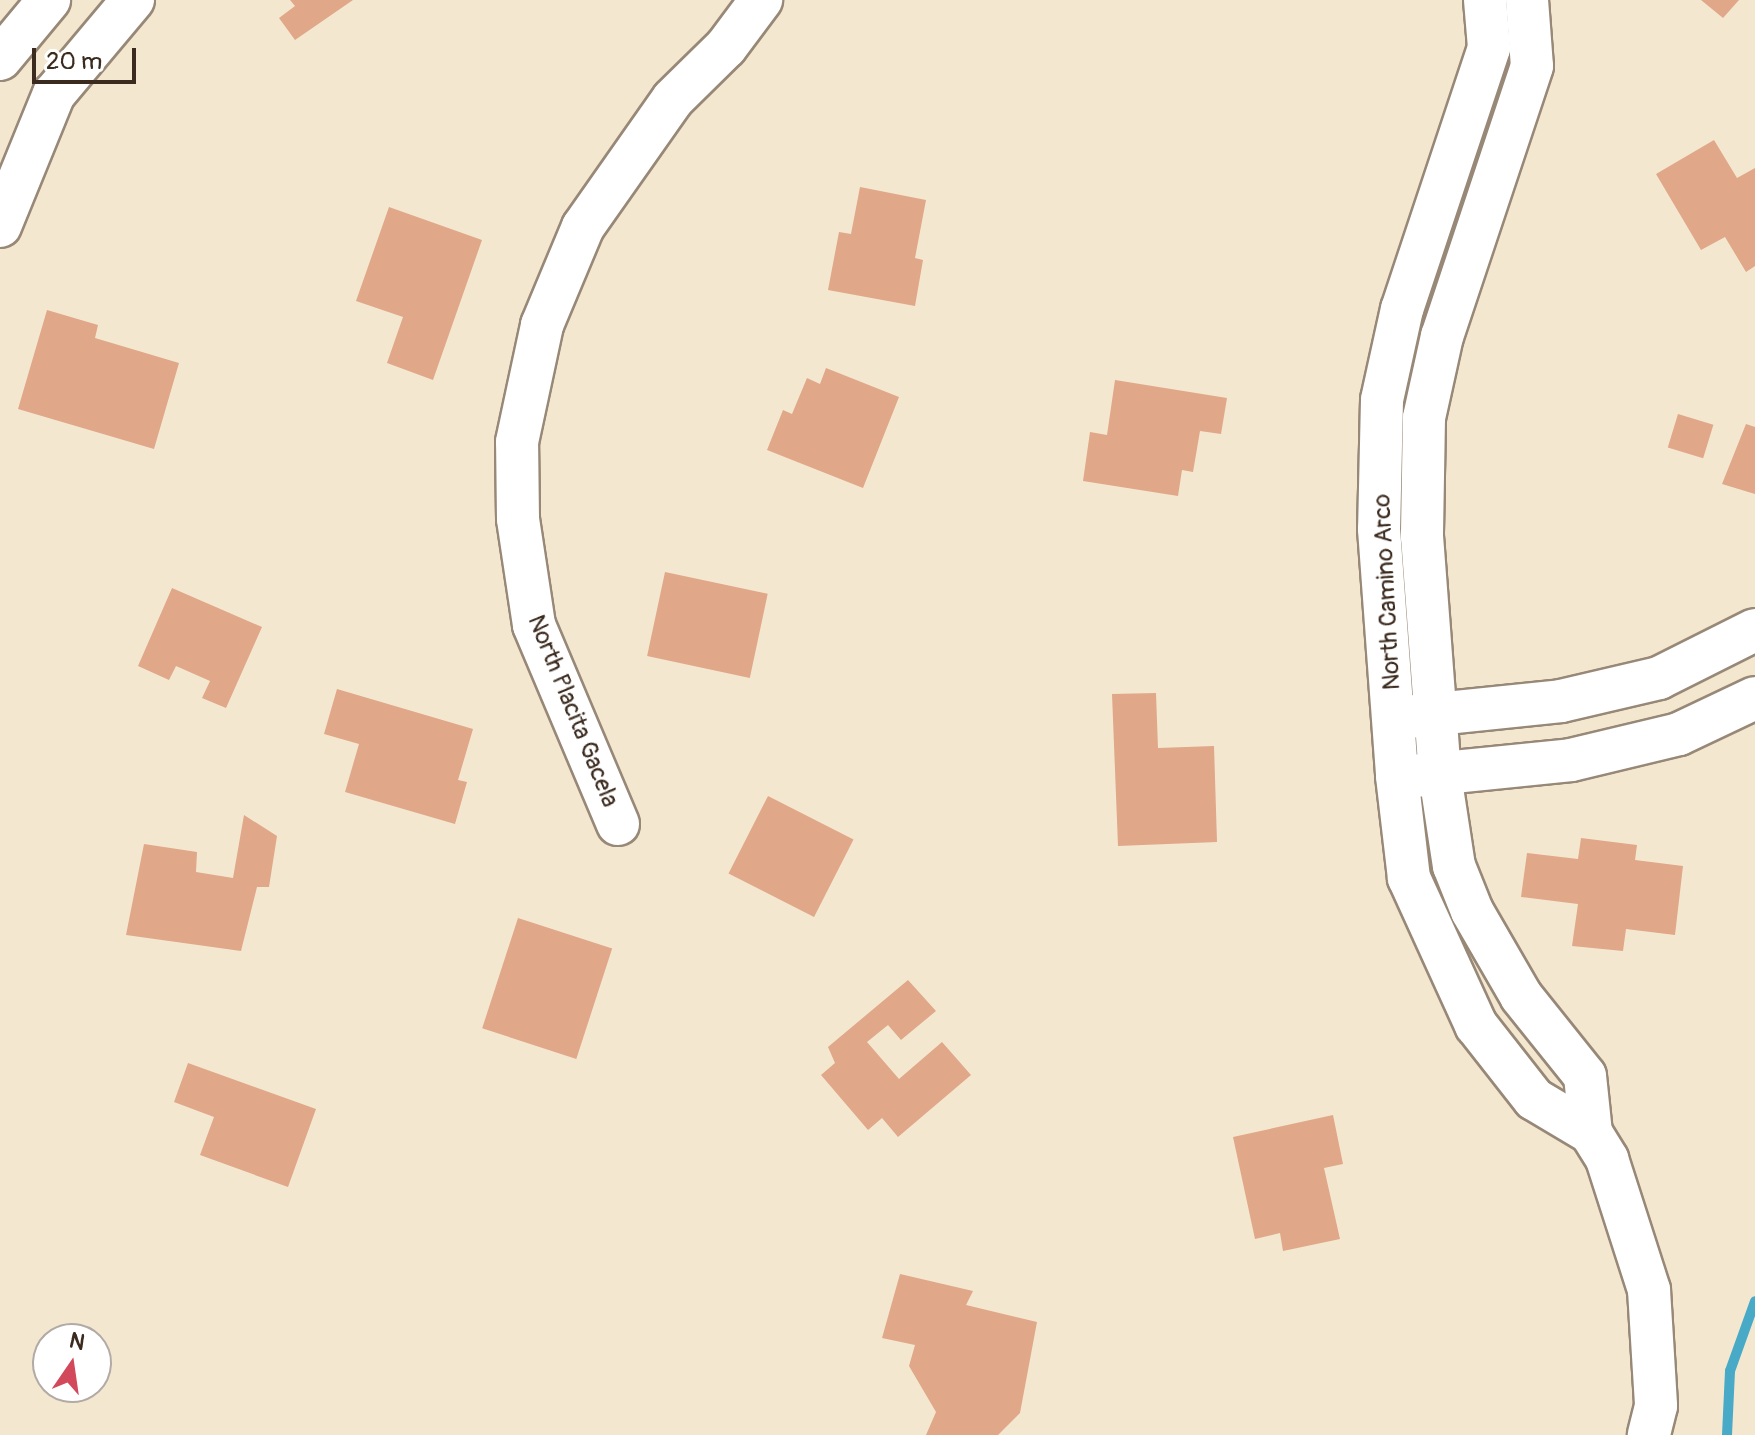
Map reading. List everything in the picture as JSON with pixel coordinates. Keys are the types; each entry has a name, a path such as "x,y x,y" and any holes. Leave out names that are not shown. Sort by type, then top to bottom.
{"street":[{"path":"0,59 49,0"},
{"path":"0,226 54,94 133,0"},
{"name":"North Placita Gacela","path":"618,824 534,625 518,519 517,442 542,325 583,227 673,99 726,47 761,0"},
{"name":"North Camino Arco","path":"1485,0 1489,48 1402,309 1382,400 1379,529 1397,776 1409,878 1476,1025 1534,1099 1591,1133"},
{"name":"North Camino Arco","path":"1527,0 1532,66 1442,336 1424,418 1422,536 1440,775 1454,866 1472,911 1521,996 1585,1076 1591,1133 1607,1159 1649,1290 1656,1406 1649,1435"},
{"path":"1395,717 1436,716 1561,701 1659,678 1755,630"},
{"path":"1397,776 1440,775 1571,760 1679,734 1755,698"}],"building":[{"path":"290,0 353,0 295,40 279,18 295,6"},
{"path":"1701,0 1739,0 1723,18"},
{"path":"1714,140 1737,178 1755,168 1755,266 1746,272 1725,237 1701,250 1656,174"},
{"path":"860,187 926,200 915,258 923,260 915,306 828,290 839,232 851,234"},
{"path":"389,207 482,240 433,380 387,363 403,317 356,301"},
{"path":"47,310 98,325 95,338 179,363 154,449 18,409"},
{"path":"826,368 899,397 863,488 767,450 783,410 792,414 807,378 820,384"},
{"path":"1115,380 1227,398 1221,434 1200,431 1193,472 1182,470 1178,496 1083,481 1090,432 1107,435"},
{"path":"1678,414 1713,425 1703,458 1668,447"},
{"path":"1746,424 1755,427 1755,494 1722,484"},
{"path":"665,572 768,594 750,678 647,656"},
{"path":"172,588 262,627 226,708 202,698 210,681 176,666 169,680 138,666"},
{"path":"337,689 473,729 458,780 467,782 455,824 345,792 359,744 324,734"},
{"path":"1156,693 1158,748 1214,746 1217,842 1118,846 1112,694"},
{"path":"768,796 854,840 814,917 729,874"},
{"path":"244,815 277,836 269,887 257,887 241,951 126,935 144,844 197,852 196,872 233,878"},
{"path":"1581,838 1637,845 1635,860 1683,866 1675,935 1626,929 1623,951 1572,946 1578,904 1521,897 1527,853 1578,859"},
{"path":"518,918 612,949 576,1059 482,1028"},
{"path":"908,980 936,1011 901,1040 888,1025 867,1042 899,1079 942,1042 971,1075 898,1137 882,1118 868,1130 821,1075 835,1063 828,1047"},
{"path":"188,1063 316,1109 288,1187 200,1155 214,1117 174,1102"},
{"path":"1333,1115 1343,1164 1324,1168 1340,1239 1283,1251 1280,1233 1255,1239 1233,1137"},
{"path":"900,1274 973,1291 966,1305 1037,1322 1020,1413 998,1435 926,1435 936,1412 909,1366 915,1345 882,1338"}],"waterway":[{"path":"1727,1435 1730,1371 1755,1301"}]}
